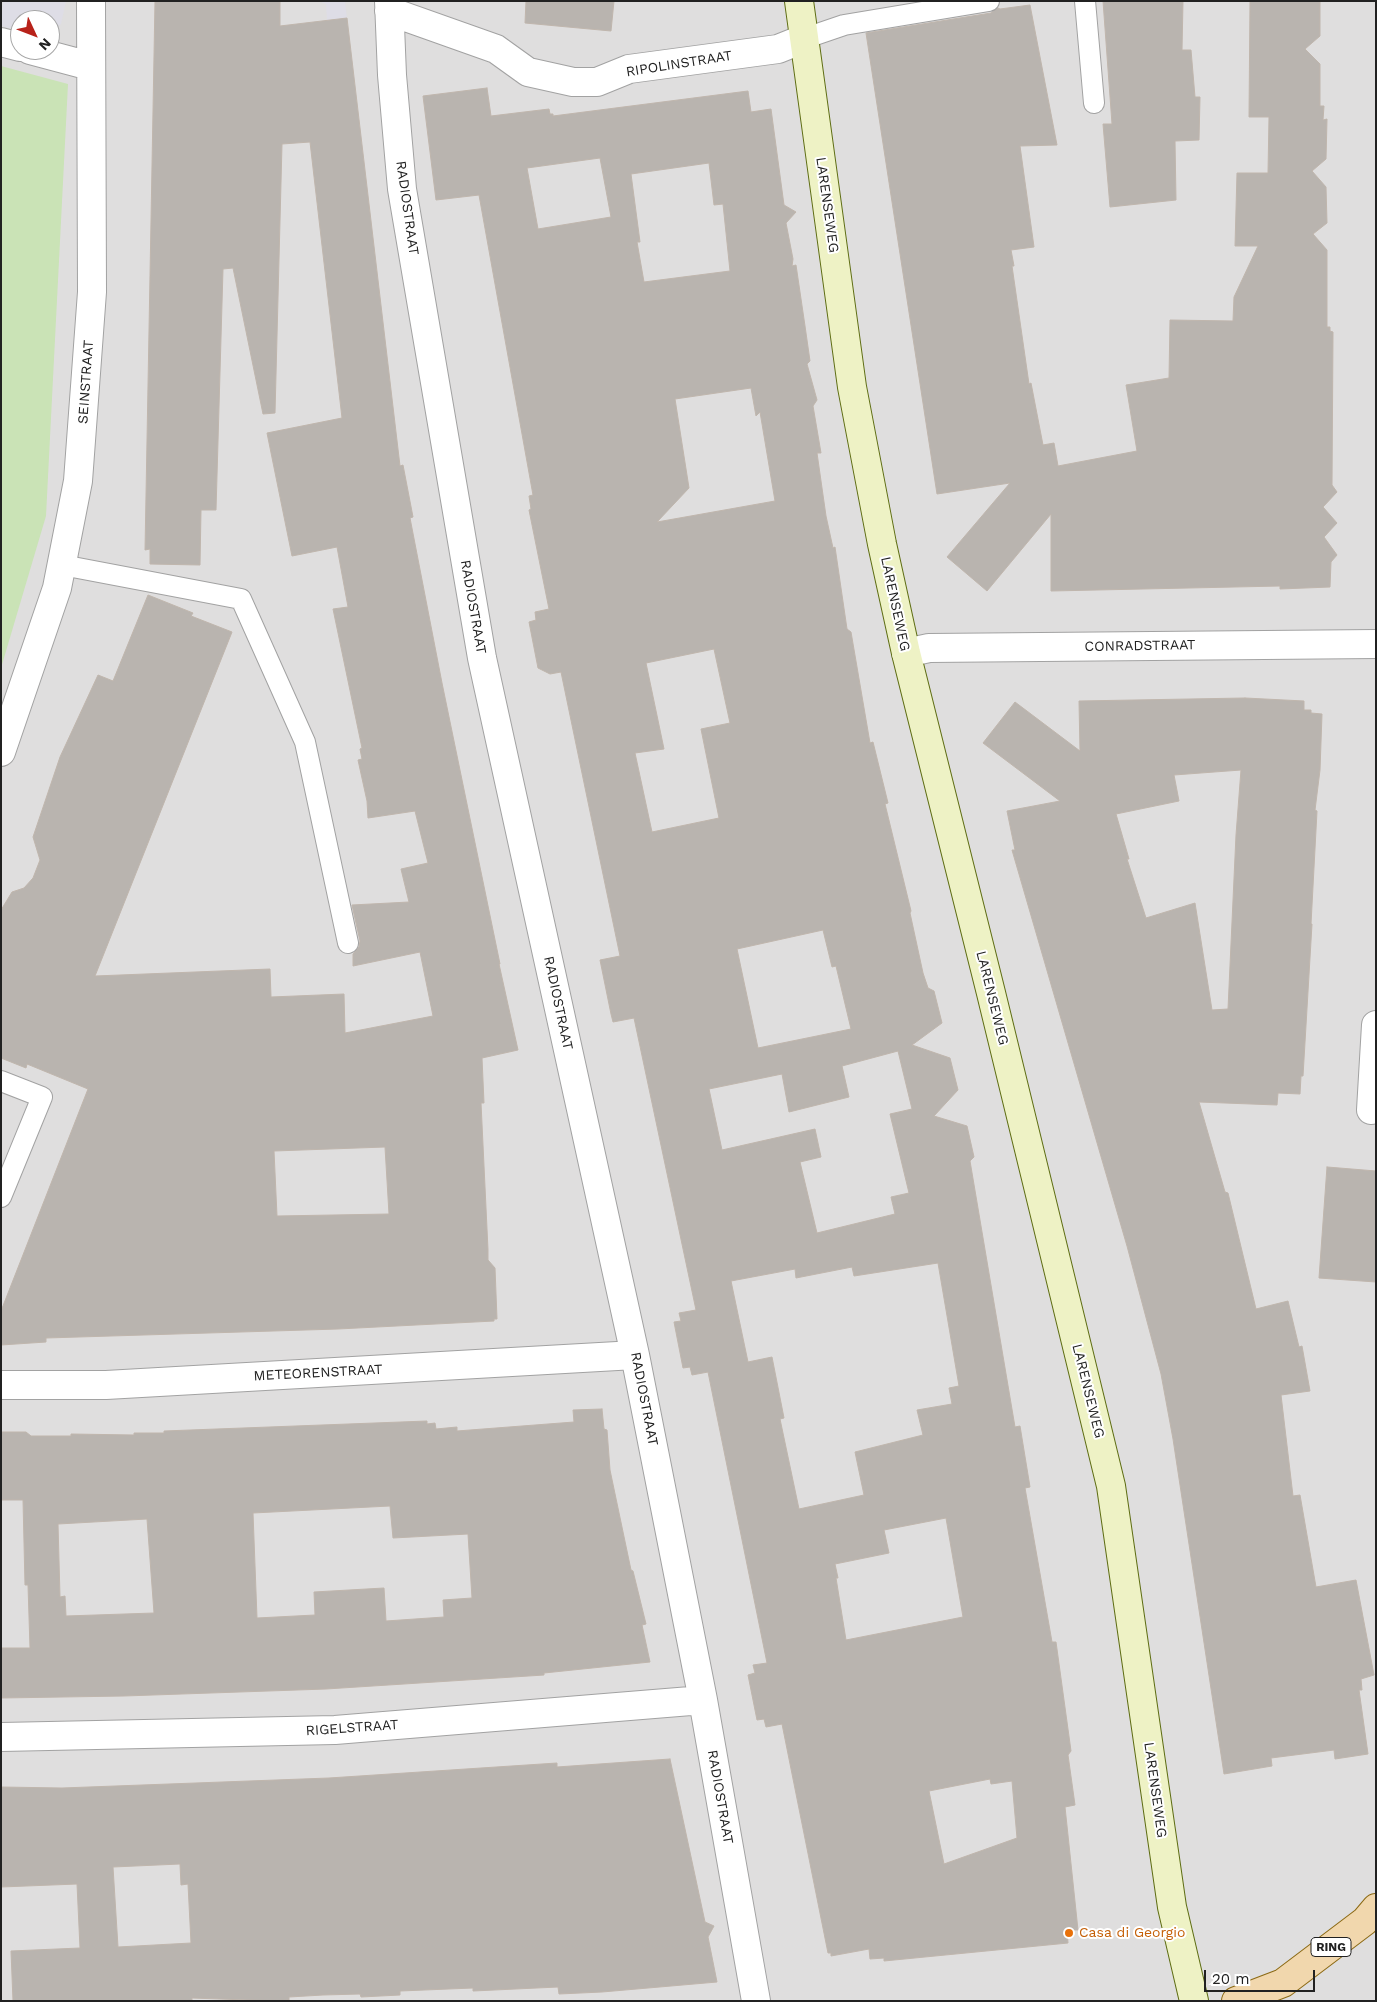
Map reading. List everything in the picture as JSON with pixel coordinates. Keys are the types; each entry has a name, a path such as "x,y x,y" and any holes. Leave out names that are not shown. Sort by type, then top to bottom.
{"main road":[{"name":"RING","path":"1236,2001 1283,1983 1365,1921 1376,1908"}],"street":[{"name":"SEINSTRAAT","path":"1,752 57,588 78,481 92,292 91,1"},
{"name":"LARENSEWEG","path":"798,1 815,36 852,387 882,544 906,653 994,1003 1111,1486 1172,1907 1194,2001"},
{"name":"RIPOLINSTRAAT","path":"389,6 496,49 528,72 573,82 597,82 629,70 778,49 815,36"},
{"name":"RADIOSTRAAT","path":"389,6 392,75 402,189 482,658 635,1354 703,1700 756,2001"},
{"path":"60,58 90,66"},
{"name":"CONRADSTRAAT","path":"906,653 929,648 1376,644"},
{"path":"1371,1110 1376,1025"},
{"name":"METEORENSTRAAT","path":"1,1385 106,1385 635,1354"},
{"name":"RIGELSTRAAT","path":"1,1736 335,1730 703,1700"}],"lane":[{"path":"815,36 844,25 990,1"},
{"path":"1085,1 1094,103"},
{"path":"62,565 241,599 305,742 348,943"},
{"path":"1,1081 42,1097 1,1197"}],"shaded area":[{"path":"1,1 1376,1 1376,2001 1,2001"},
{"path":"3,1 66,1 60,25 60,10 10,10 10,28 1,26"},
{"path":"319,1 345,1 347,18 327,20 326,4"}],"green space":[{"path":"1,66 68,84 46,516 1,668"}],"building":[{"path":"155,1 280,1 280,26 347,18 400,466 403,465 413,517 410,518 442,683 518,1050 482,1058 484,1103 481,1103 488,1260 495,1268 497,1319 494,1319 494,1321 338,1329 46,1338 46,1342 1,1345 1,1311 88,1089 27,1064 26,1068 1,1058 1,910 12,892 24,888 33,878 40,860 33,837 60,757 98,675 113,681 148,595 193,613 191,616 232,632 95,976 270,969 271,997 344,994 345,1033 433,1016 420,952 353,966 353,954 359,947 360,941 352,905 409,902 401,869 428,863 415,811 368,818 367,801 358,760 362,759 360,749 362,748 333,609 348,607 337,547 292,556 267,433 342,418 310,142 282,144 275,413 263,414 233,268 223,269 216,510 201,510 200,565 150,564 150,549 145,550","holes":["385,1147 389,1214 277,1216 274,1151"]},
{"path":"526,1 614,1 611,31 525,23"},
{"path":"1103,1 1183,1 1182,50 1191,50 1195,97 1200,97 1199,140 1175,141 1176,200 1110,207 1103,124 1112,124"},
{"path":"1250,1 1320,1 1320,36 1305,49 1320,64 1320,106 1324,106 1323,120 1327,119 1326,159 1312,171 1326,187 1327,223 1313,234 1327,250 1327,327 1330,327 1330,331 1333,332 1332,485 1337,492 1323,507 1337,523 1324,537 1337,555 1331,562 1330,587 1280,589 1280,586 1051,591 1051,514 987,591 947,557 1010,483 937,494 866,33 991,13 998,8 1030,5 1057,145 1020,146 1034,247 1011,250 1029,384 1031,383 1043,445 1054,443 1058,466 1137,451 1126,385 1169,378 1170,320 1233,321 1234,297 1258,246 1235,246 1237,173 1268,173 1269,117 1249,117"},
{"path":"487,88 491,116 549,109 550,114 553,114 553,116 748,91 751,112 771,109 784,205 796,212 786,223 793,259 792,266 796,265 810,361 807,364 817,400 813,406 821,453 817,453 826,516 833,548 835,547 847,629 851,632 870,743 873,742 888,803 885,804 911,911 923,973 928,988 934,991 942,1023 912,1045 950,1058 958,1090 934,1116 967,1126 974,1157 970,1161 1015,1427 1020,1426 1030,1487 1025,1488 1052,1642 1056,1642 1071,1751 1068,1755 1075,1805 1065,1807 1078,1930 1067,1930 1068,1943 884,1961 884,1958 870,1959 869,1949 831,1956 831,1953 828,1953 782,1724 766,1727 764,1719 757,1720 748,1675 755,1673 753,1665 767,1663 708,1372 692,1375 690,1367 683,1368 674,1322 681,1321 679,1313 696,1310 634,1018 613,1022 611,1014 600,960 620,956 561,672 550,674 538,668 529,622 536,620 535,612 549,609 529,510 531,509 529,496 533,495 479,195 436,200 423,96","holes":["600,158 611,217 538,229 527,168","709,163 714,205 723,204 730,271 644,282 637,242 640,242 631,174","751,388 756,416 760,412 775,501 657,522 689,488 675,399","714,649 730,723 701,729 719,818 652,832 635,753 664,749 646,663","823,930 832,967 836,966 851,1029 758,1048 737,949","898,1051 912,1109 890,1114 909,1193 891,1197 895,1214 817,1233 800,1162 821,1157 815,1129 722,1150 709,1089 782,1074 789,1112 849,1097 842,1066","938,1263 959,1386 949,1388 952,1404 917,1410 923,1435 855,1452 864,1495 799,1509 780,1419 784,1418 772,1357 748,1362 731,1281 795,1269 796,1278 852,1267 854,1276","946,1518 963,1617 846,1640 835,1564 889,1553 884,1530","990,1779 991,1784 1012,1781 1017,1838 944,1864 929,1791"]},
{"path":"1245,698 1304,701 1304,710 1311,710 1311,713 1322,714 1320,770 1315,810 1317,811 1312,924 1303,1076 1301,1076 1300,1094 1278,1093 1277,1105 1199,1102 1225,1192 1228,1193 1256,1309 1288,1301 1299,1347 1302,1346 1310,1391 1281,1395 1293,1496 1300,1495 1316,1587 1356,1580 1374,1675 1361,1679 1362,1690 1359,1690 1368,1754 1335,1759 1334,1750 1271,1758 1272,1766 1224,1774 1173,1439 1161,1374 1127,1246 1012,850 1015,850 1007,811 1060,801 983,743 1015,702 1080,751 1079,701","holes":["1241,770 1228,1009 1212,1010 1195,903 1146,918 1127,859 1129,859 1116,814 1179,801 1174,775"]},
{"path":"1327,1167 1376,1171 1376,1282 1319,1278"},
{"path":"602,1409 604,1429 607,1430 610,1470 631,1570 633,1571 646,1624 642,1625 650,1662 544,1673 544,1675 326,1689 1,1698 1,1648 30,1648 28,1585 25,1585 23,1500 1,1500 1,1432 26,1432 31,1436 71,1436 71,1434 134,1435 134,1433 164,1433 164,1431 427,1421 427,1424 435,1423 436,1429 457,1427 457,1431 574,1422 573,1410","holes":["390,1506 393,1538 468,1534 472,1598 443,1600 444,1617 386,1621 384,1588 314,1592 315,1615 257,1618 253,1513","147,1519 154,1613 66,1616 65,1596 60,1597 58,1524"]},
{"path":"670,1759 705,1922 714,1926 708,1937 717,1982 559,1994 558,1987 473,1991 473,1988 400,1991 400,1995 361,1997 360,1994 289,1997 289,2000 275,2001 192,1998 192,2001 13,2001 11,1951 80,1948 77,1884 1,1887 1,1787 62,1788 329,1778 557,1763 557,1767","holes":["180,1864 181,1885 188,1884 191,1943 118,1947 113,1867"]}],"place":[{"name":"Casa di Georgio","path":"1069,1933"}]}
